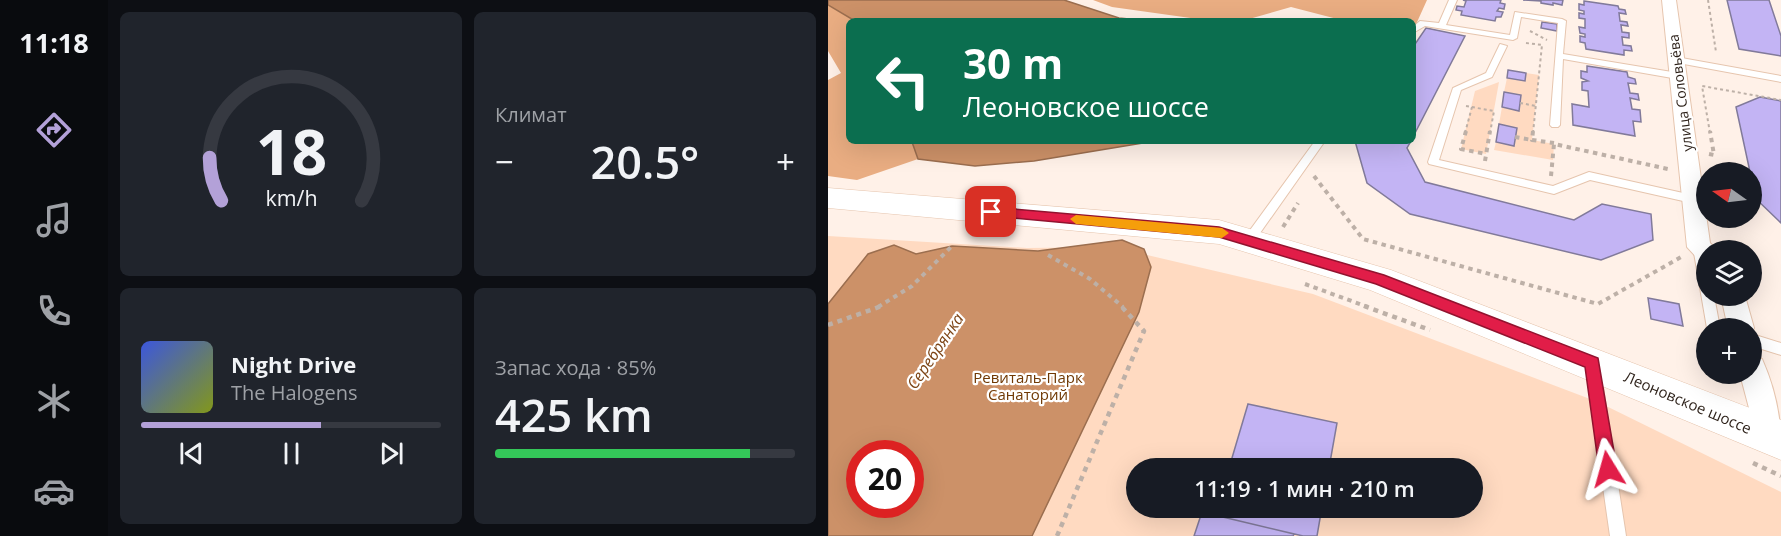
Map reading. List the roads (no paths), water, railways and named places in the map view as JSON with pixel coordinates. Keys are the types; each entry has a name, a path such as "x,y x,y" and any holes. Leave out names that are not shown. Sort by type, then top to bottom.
{"main road":[{"name":"Леоновское шоссе","path":"828,198 1219,232 1379,279 1776,438"}],"street":[{"name":"улица Соловьёва","path":"1669,0 1692,199 1701,240"},
{"path":"1757,384 1776,438"}],"lane":[{"path":"1442,26 1453,0"},
{"path":"1416,29 1423,23 1513,38 1518,14 1562,21 1555,124"},
{"path":"1503,46 1489,75 1457,88 1433,162 1551,189 1589,176 1692,199"},
{"path":"1559,57 1781,79"},
{"path":"1249,240 1318,144"},
{"path":"1762,343 1781,349"},
{"path":"1592,363 1618,536"}],"water":[{"path":"828,0 1064,0 1119,18 850,18 828,5"},
{"path":"913,144 1137,144 1034,161 975,166 918,159"},
{"name":"Серебрянка","path":"1122,240 1144,249 1151,267 1139,312 1032,536 828,536 828,304 868,254 894,245 916,254 952,246 1038,251"}],"park label":[{"name":"Ревиталь-Парк Санаторий","path":"1028,386"}]}
